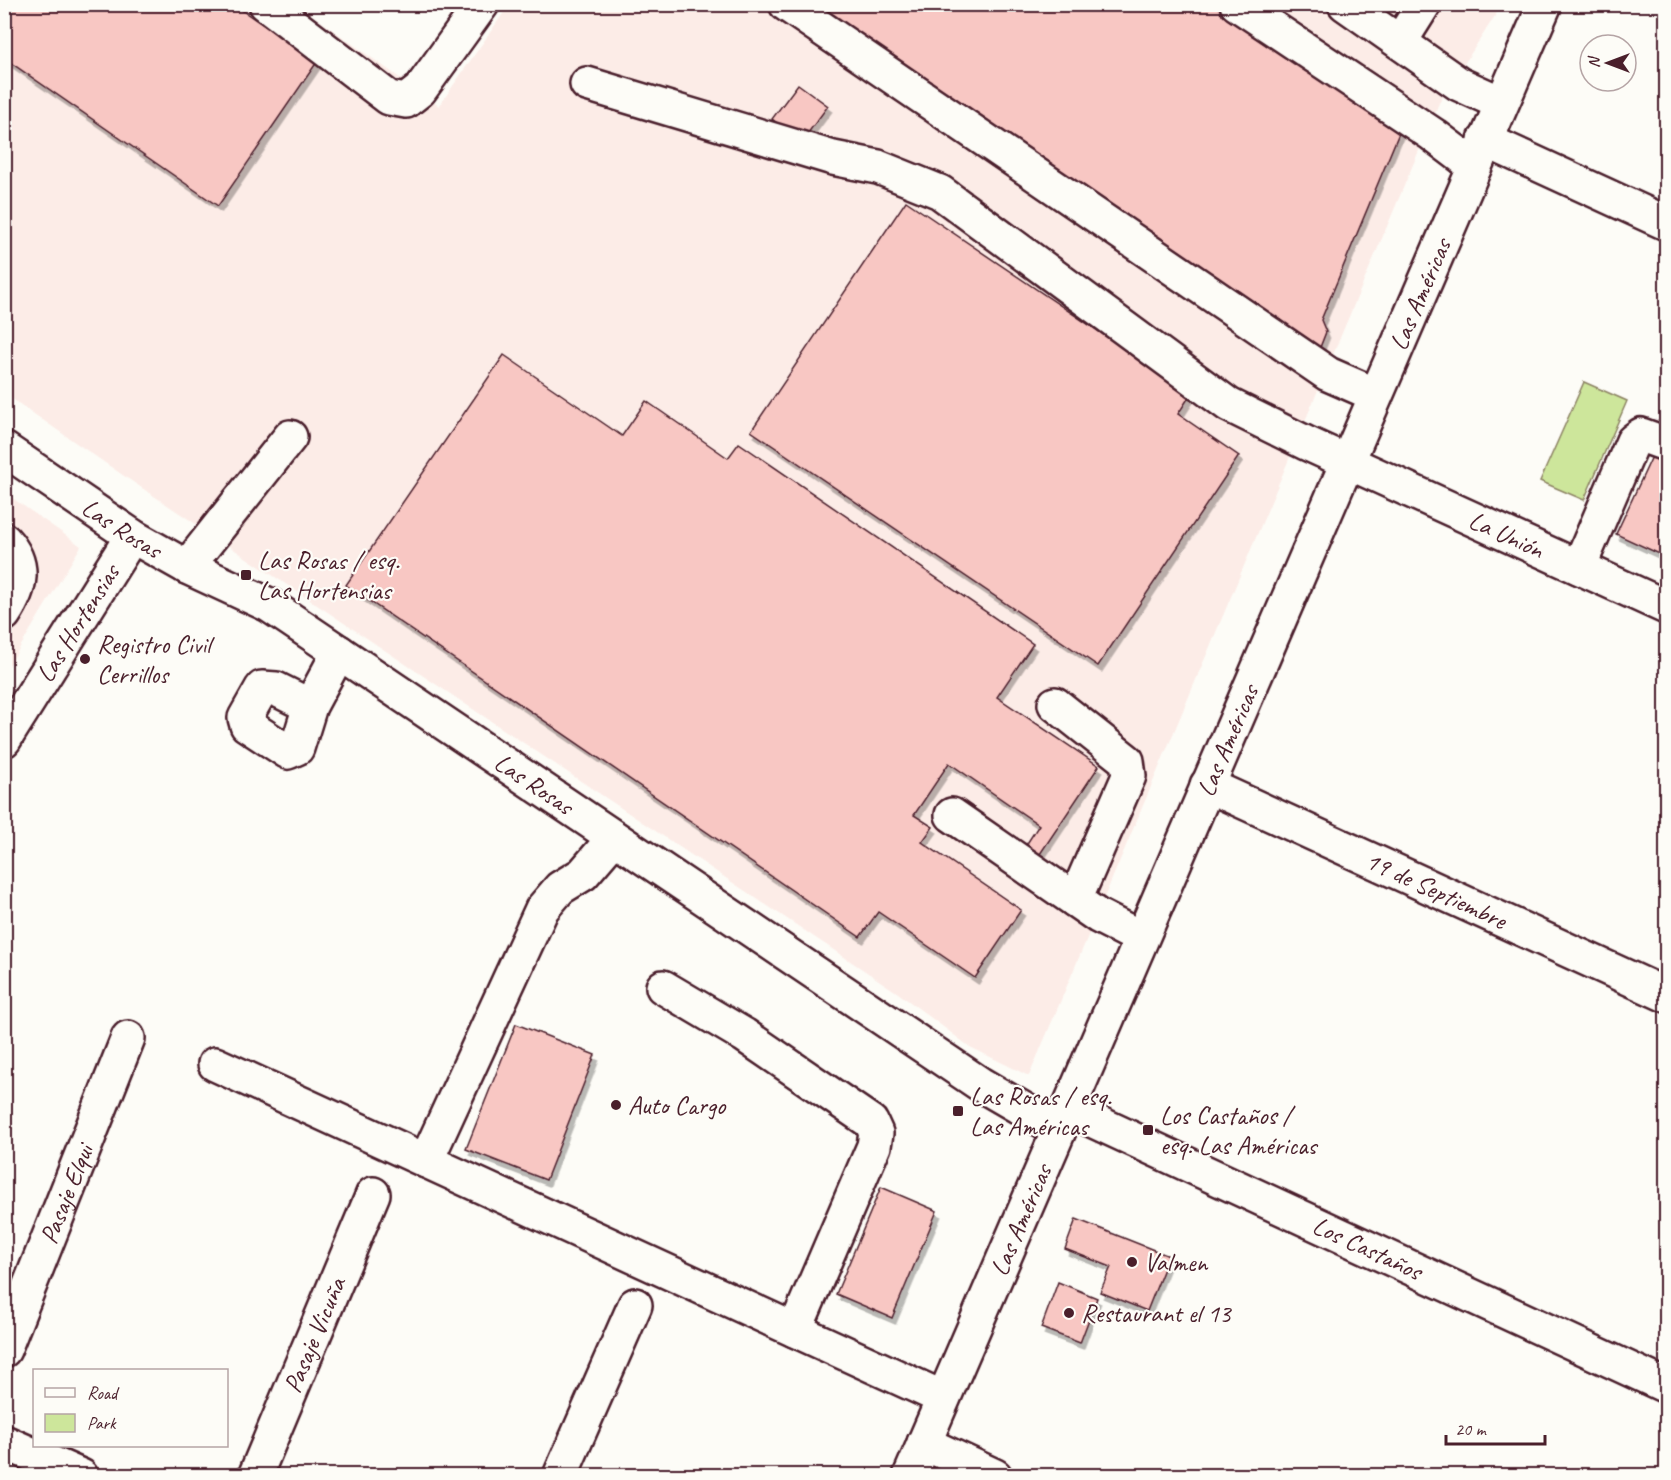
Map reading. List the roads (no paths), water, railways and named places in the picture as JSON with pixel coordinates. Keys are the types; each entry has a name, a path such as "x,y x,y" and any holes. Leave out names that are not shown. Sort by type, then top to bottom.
{"street":[{"path":"266,4 389,98 406,101 420,90 482,4"},
{"path":"786,4 1328,374 1376,395"},
{"path":"1237,4 1432,134 1666,223"},
{"path":"1345,4 1460,84 1501,104"},
{"path":"1400,42 1424,4"},
{"name":"Las Américas","path":"910,1476 1479,152 1545,4"},
{"name":"La Unión","path":"587,84 834,158 878,167 940,192 1228,405 1666,607"},
{"path":"1579,567 1633,441 1641,435 1666,444"},
{"path":"187,567 290,437"},
{"name":"Las Rosas","path":"4,449 132,536 187,567 269,606 980,1084 1063,1119"},
{"name":"Las Hortensias","path":"4,740 132,536"},
{"path":"4,540 14,552 20,576 15,597 4,614"},
{"path":"310,706 339,652"},
{"path":"1054,704 1127,761 1129,776 1075,900"},
{"name":"19 de Septiembre","path":"1207,785 1666,995"},
{"path":"952,814 1098,916 1141,938"},
{"path":"426,1161 542,909 560,888 583,874 614,838"},
{"path":"663,987 744,1035 871,1122 876,1133 874,1146 795,1330"},
{"name":"Pasaje Elqui","path":"4,1350 128,1038"},
{"path":"215,1064 943,1398"},
{"name":"Los Castaños","path":"1063,1119 1666,1386"},
{"name":"Pasaje Vicuña","path":"255,1476 373,1194"},
{"path":"560,1476 635,1305"},
{"path":"4,1442 81,1476"},
{"path":"924,1443 995,1476"}],"place":[{"name":"Las Rosas / esq. Las Hortensias","path":"246,575"},
{"name":"Registro Civil Cerrillos","path":"85,659"},
{"name":"Auto Cargo","path":"616,1105"},
{"name":"Las Rosas / esq. Las Américas","path":"958,1111"},
{"name":"Los Castaños / esq. Las Américas","path":"1148,1130"},
{"name":"Valmen","path":"1132,1262"},
{"name":"Restaurant el 13","path":"1069,1313"}]}
